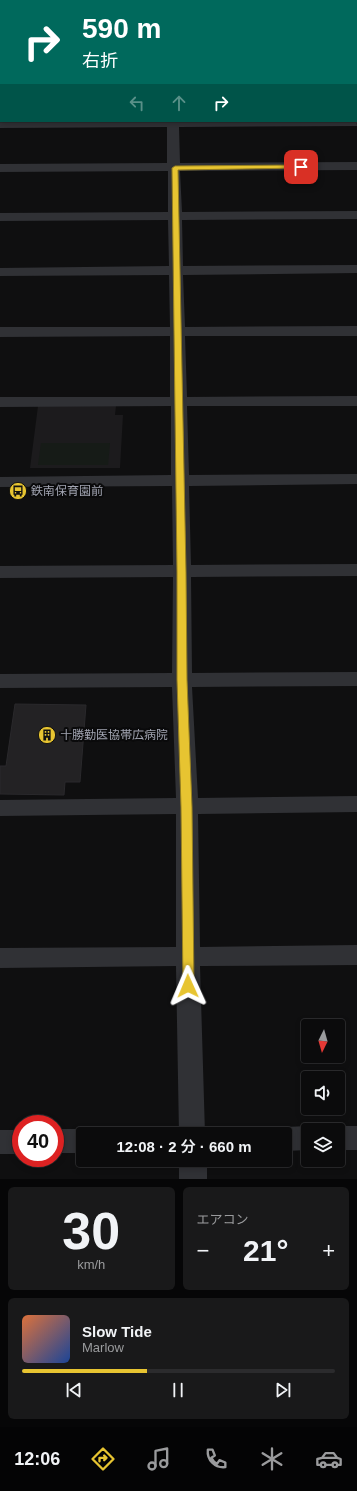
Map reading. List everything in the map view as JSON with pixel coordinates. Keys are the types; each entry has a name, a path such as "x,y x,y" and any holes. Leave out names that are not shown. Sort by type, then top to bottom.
{"street":[{"path":"173,122 182,572 182,680 187,807 188,956 192,1127"},
{"path":"0,124 357,122"},
{"path":"0,168 357,166"},
{"path":"0,217 357,215"},
{"path":"0,272 357,269"},
{"path":"0,332 357,330"},
{"path":"0,402 357,401"},
{"path":"0,482 357,479"},
{"path":"0,572 357,570"},
{"path":"0,681 357,679"},
{"path":"0,808 357,804"},
{"path":"0,958 357,955"},
{"path":"345,1138 357,1138"},
{"path":"64,1141 76,1140"},
{"path":"0,1142 12,1142"},
{"path":"192,1167 193,1179"}],"shaded area":[{"path":"38,406 116,406 115,415 123,415 120,468 30,468"},
{"path":"41,443 110,443 108,465 38,465"}],"building":[{"name":"十勝勤医協帯広病院","path":"15,704 86,705 80,782 65,782 64,795 0,794 0,766 6,766"}],"place":[{"name":"鉄南保育園前","path":"18,491"},
{"name":"十勝勤医協帯広病院","path":"47,735"}],"route":[{"path":"188,986 187,807 182,680 182,572 179,481 175,168 301,167"}]}
